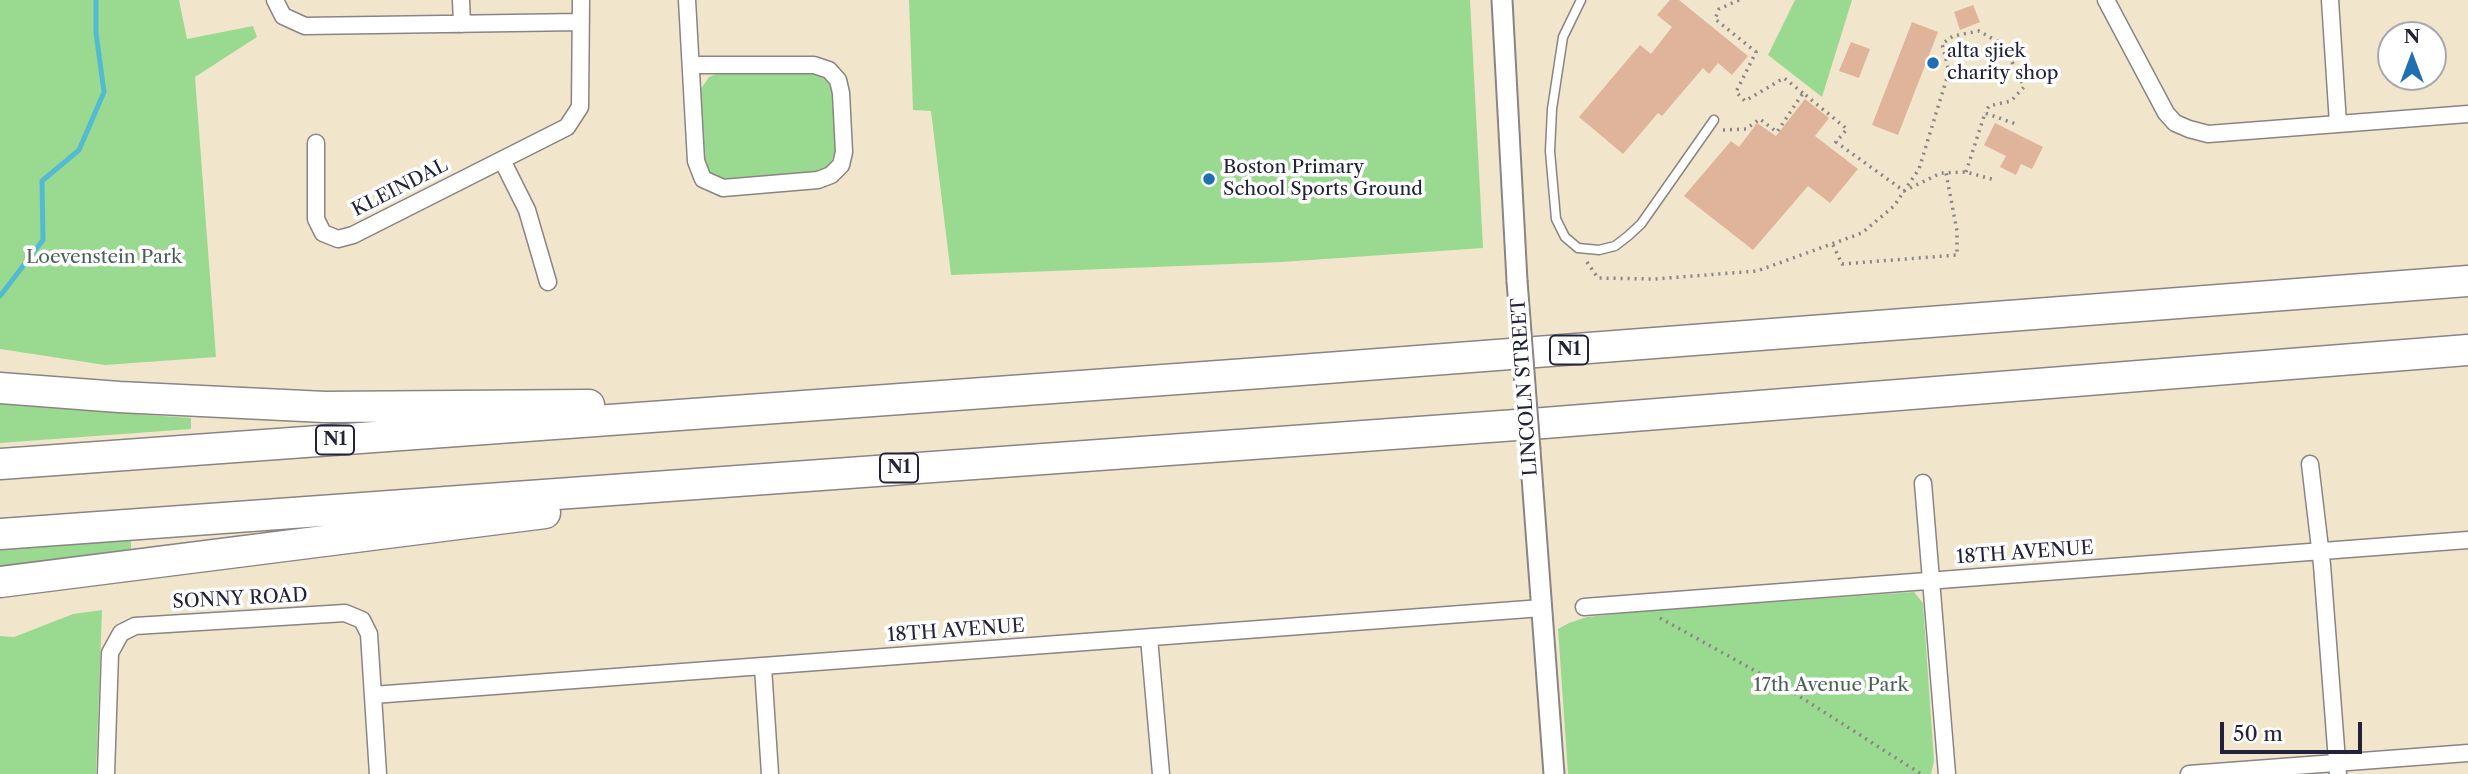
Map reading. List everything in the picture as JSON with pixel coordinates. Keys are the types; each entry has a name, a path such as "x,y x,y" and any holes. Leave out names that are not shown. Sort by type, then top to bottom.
{"highway":[{"name":"N1","path":"0,464 2468,282"},
{"name":"N1","path":"0,534 1545,423 2468,350"},
{"path":"0,388 325,407 580,404 669,416"},
{"path":"0,582 590,508 739,487 776,477"}],"street":[{"path":"275,0 288,21 305,26 580,22 581,0"},
{"path":"461,0 462,24"},
{"path":"687,0 696,167 709,183 723,187 818,180 837,171 844,152 841,93 838,80 829,70 814,65 691,65"},
{"name":"LINCOLN STREET","path":"1502,0 1517,281 1554,774"},
{"path":"2106,0 2166,113 2175,123 2208,134 2468,114"},
{"path":"2330,0 2338,124"},
{"name":"KLEINDAL","path":"316,143 316,219 323,233 338,239 353,235 573,122 580,107 580,22"},
{"path":"502,160 527,210 548,282"},
{"path":"2310,464 2338,768"},
{"path":"1923,483 1948,774"},
{"name":"18TH AVENUE","path":"1584,607 2468,540"},
{"name":"18TH AVENUE","path":"373,695 1542,608"},
{"name":"SONNY ROAD","path":"106,774 110,653 121,633 135,626 345,613 362,620 369,634 373,695"},
{"path":"1149,638 1161,774"},
{"path":"763,667 770,774"},
{"path":"373,695 378,774"},
{"path":"2189,774 2338,768 2468,753"}],"lane":[{"path":"1581,0 1563,37 1551,129 1556,219 1565,237 1578,248 1599,250 1615,246 1641,224 1714,120"}],"path":[{"path":"1739,0 1718,9 1715,19 1756,52 1736,92 1745,101 1784,78 1847,129 1836,142 1904,191"},
{"path":"1578,248 1598,278 1655,279 1757,271 1862,233 1894,206 1919,169 1925,141 1949,71 1942,44 1953,36 1979,31 2004,45 2025,87 2011,101 1989,106 1966,172"},
{"path":"1732,131 1746,129 1760,119 1777,132 1803,93"},
{"path":"1985,113 2016,124"},
{"path":"1904,191 1946,173 1966,172 1995,180"},
{"path":"1833,245 1842,264 1957,255 1957,231 1946,173"},
{"path":"1630,602 1788,689 1921,774"}],"green space":[{"name":"Loevenstein Park","path":"0,0 179,0 187,39 253,26 257,37 195,77 216,357 105,365 0,349"},
{"name":"Boston Primary School Sports Ground","path":"909,0 1470,0 1483,248 1282,262 951,275 931,111 913,110"},
{"path":"1795,0 1852,0 1822,97 1768,55"},
{"path":"719,73 814,74 827,80 833,92 835,151 830,166 817,172 721,179 711,175 703,162 700,90 709,77"},
{"path":"0,404 191,418 191,429 0,443"},
{"path":"131,540 131,549 0,566 0,550"},
{"name":"17th Avenue Park","path":"1914,592 1923,603 1934,761 1931,774 1568,774 1558,629 1569,623 1587,617 1642,611"},
{"path":"102,610 96,774 0,774 0,636 14,637 73,614"}],"building":[{"path":"1670,0 1679,0 1748,56 1732,75 1718,63 1709,74 1703,68 1662,116 1658,113 1623,154 1579,117 1640,45 1651,54 1672,27 1657,15"},
{"path":"1973,5 1980,22 1960,30 1954,12"},
{"path":"1912,22 1938,32 1898,135 1872,125"},
{"path":"1851,42 1870,49 1859,78 1839,71"},
{"path":"1805,99 1829,118 1815,136 1858,169 1830,203 1808,186 1753,250 1684,196 1731,141 1739,147 1757,123 1776,136"},
{"path":"1995,123 2043,147 2032,169 2021,164 2016,175 2000,167 2006,156 1984,145"}],"waterway":[{"path":"0,296 43,240 42,181 79,150 104,92 96,33 96,0"}],"place":[{"name":"alta sjiek charity shop","path":"1933,63"},
{"name":"Boston Primary School Sports Ground","path":"1209,179"}]}
